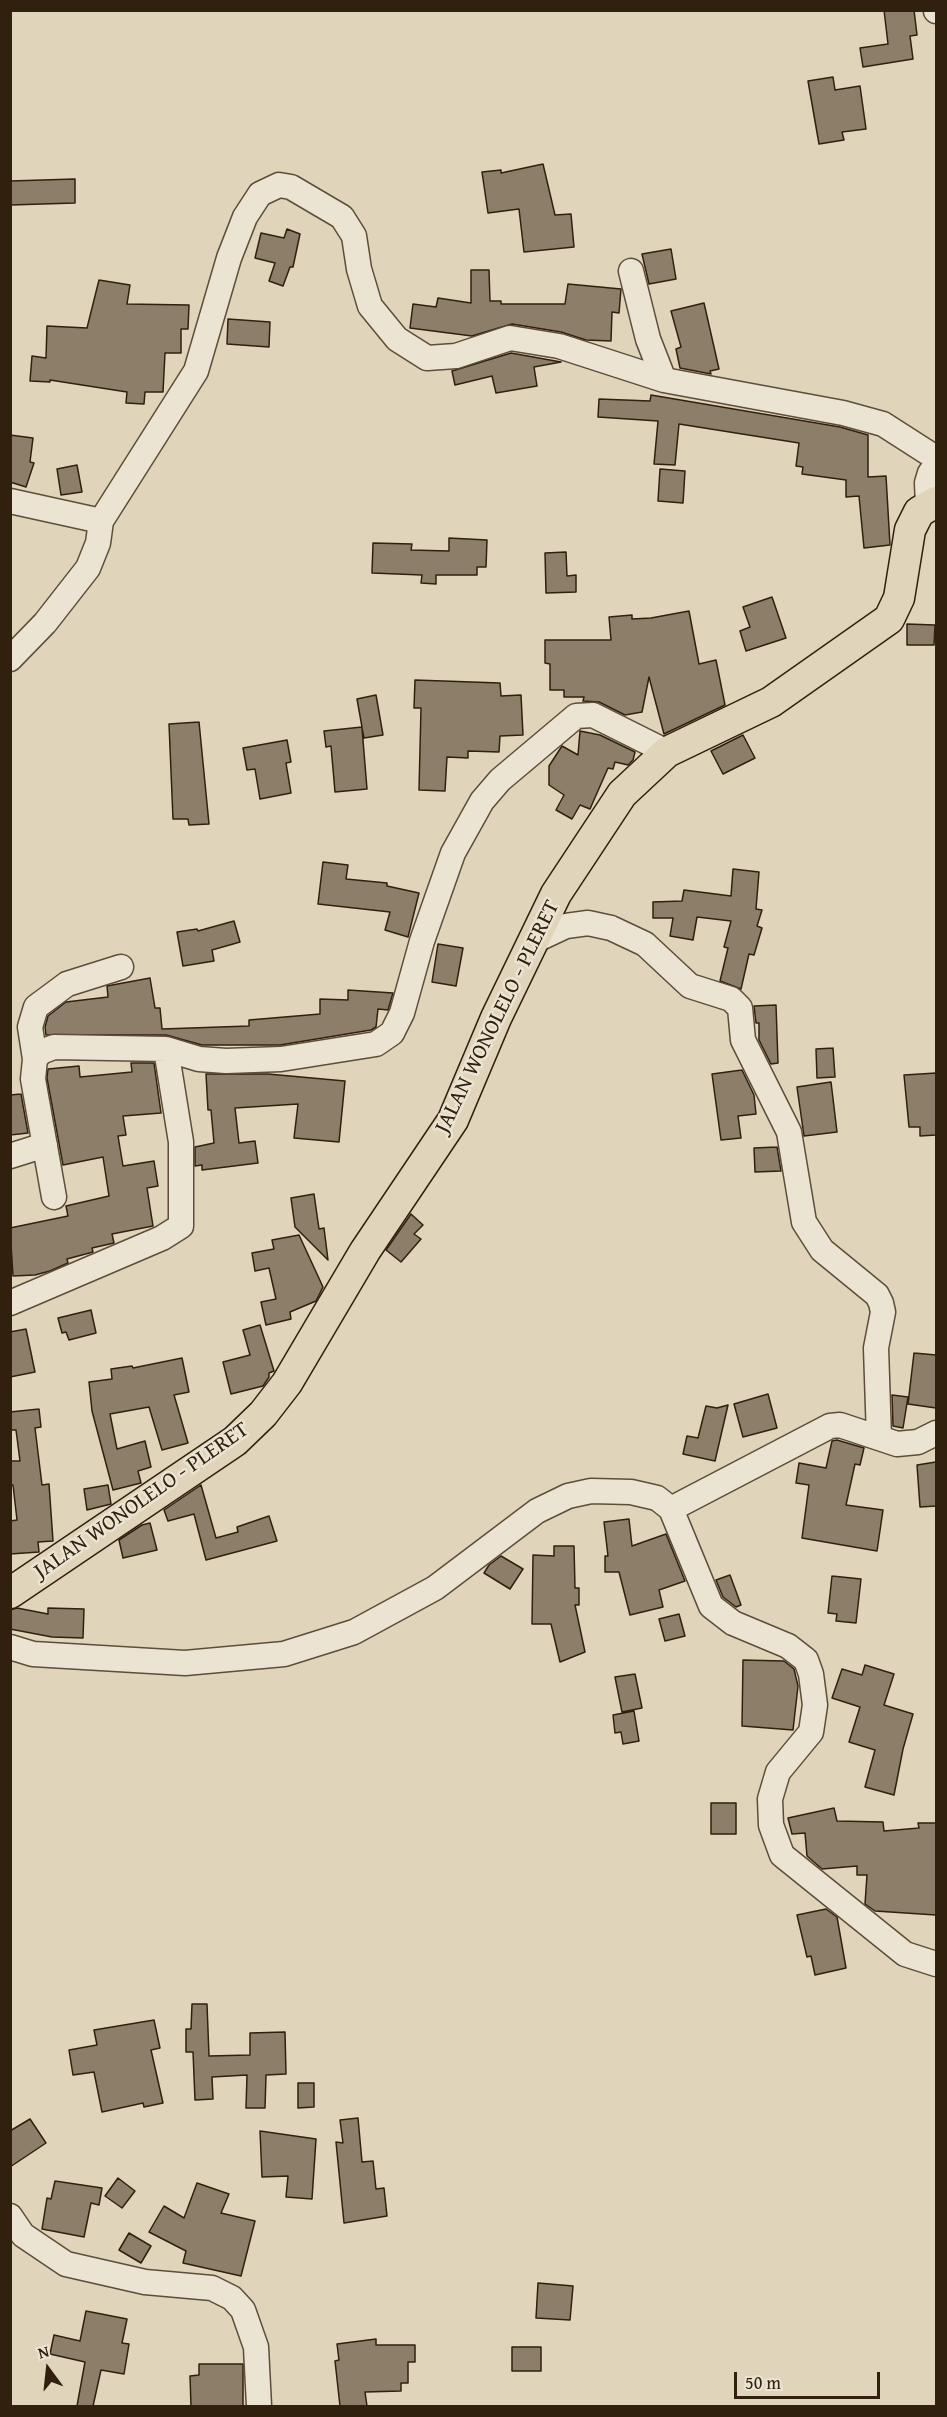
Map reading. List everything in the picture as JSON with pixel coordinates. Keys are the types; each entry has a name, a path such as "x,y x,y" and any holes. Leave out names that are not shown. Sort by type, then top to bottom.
{"main road":[{"name":"JALAN WONOLELO - PLERET","path":"10,1593 235,1441 263,1414 287,1383 365,1251 453,1120 496,1018 556,894 622,794 667,752 771,702 889,619 899,598 910,530 919,512 932,503"}],"street":[{"path":"10,659 45,623 88,568 98,543 101,521 196,371 229,258 245,217 260,194 279,185 291,187 342,217 354,236 359,269 370,306 397,339 427,358 456,356 510,338 559,346 664,381 843,413 883,424 936,458"},
{"path":"631,271 648,339 664,381"},
{"path":"932,503 927,483 936,466"},
{"path":"10,501 101,521"},
{"path":"35,1059 54,1047 166,1049 199,1059 225,1061 281,1059 376,1044 392,1033 402,1013 422,941 453,854 482,801 500,780 576,716 593,715 667,752"},
{"path":"534,941 566,926 588,923 611,928 645,944 690,986 731,999 740,1008 743,1040 789,1132 804,1221 822,1250 877,1295 881,1303 883,1312 876,1348 879,1438"},
{"path":"54,1197 33,1079 35,1059 30,1027 36,1007 66,984 121,967"},
{"path":"10,1303 162,1238 181,1226 181,1142 166,1049"},
{"path":"10,1156 45,1146"},
{"path":"671,1509 830,1426 840,1425 908,1445 936,1433"},
{"path":"10,1647 33,1654 185,1663 284,1654 354,1632 435,1588 537,1511 568,1496 591,1491 631,1491 657,1497 671,1509 711,1606 733,1623 788,1646 806,1660 811,1674 815,1705 811,1732 778,1772 770,1799 771,1826 782,1855 905,1953 936,1964"},
{"path":"10,2216 23,2235 66,2264 144,2282 212,2288 232,2298 243,2310 256,2346 259,2406"}],"building":[{"path":"884,10 914,10 917,35 910,36 913,59 863,67 860,48 888,44"},
{"path":"833,77 835,90 860,86 866,129 842,132 844,140 819,144 808,81"},
{"path":"543,164 555,215 571,214 574,247 524,252 519,209 488,213 482,172 501,170 501,173"},
{"path":"75,179 75,203 10,205 10,181"},
{"path":"287,229 300,234 293,267 290,267 283,286 269,281 275,263 255,258 261,233 284,238"},
{"path":"671,249 676,279 649,284 642,254"},
{"path":"471,270 489,270 490,301 501,301 501,304 565,304 568,284 621,289 619,313 612,312 611,341 586,340 561,332 512,324 472,336 410,328 413,304 436,307 438,298 471,303"},
{"path":"99,280 130,285 127,304 189,305 188,329 181,329 181,353 165,353 163,392 145,392 144,404 126,403 127,392 50,380 50,382 30,381 32,356 46,358 47,326 87,328"},
{"path":"704,303 719,369 710,371 711,374 680,368 676,349 681,347 671,311"},
{"path":"228,319 270,322 269,347 227,344"},
{"path":"511,353 561,362 534,367 537,386 496,393 492,376 455,385 452,371"},
{"path":"651,395 840,427 868,435 868,477 886,476 890,545 864,548 859,496 846,497 846,480 802,474 803,467 796,466 799,443 679,424 675,465 654,464 658,421 598,417 599,399 650,401"},
{"path":"10,435 33,438 30,462 34,463 26,487 10,482"},
{"path":"77,465 82,492 61,495 57,469"},
{"path":"660,469 685,471 683,503 658,501"},
{"path":"449,538 487,540 486,567 477,567 477,575 436,575 436,584 421,583 422,575 372,573 373,543 412,544 411,550 449,551"},
{"path":"566,552 567,576 576,575 576,592 546,593 545,553"},
{"path":"772,597 786,638 746,651 740,631 750,627 743,607"},
{"path":"689,611 699,664 716,660 725,705 664,734 649,677 642,712 625,715 599,702 583,701 584,697 564,697 564,690 550,690 550,664 545,663 545,640 611,640 609,617 632,615 632,619 651,618"},
{"path":"907,624 935,625 934,645 907,645"},
{"path":"415,680 500,683 501,696 521,695 523,735 500,736 499,752 468,751 468,758 447,757 445,791 419,790 421,708 414,708"},
{"path":"376,695 383,735 364,738 362,728 367,789 335,792 331,746 326,747 324,731 362,727 357,699"},
{"path":"199,722 209,824 189,825 188,819 173,819 169,724"},
{"path":"580,731 600,735 635,752 633,760 628,765 615,762 613,769 608,768 590,809 580,805 572,819 556,810 564,795 549,785 549,766 562,746 578,755"},
{"path":"743,735 755,758 723,774 711,751"},
{"path":"287,740 291,762 286,763 291,793 260,799 255,769 247,770 243,748"},
{"path":"323,862 348,865 346,879 387,883 387,886 419,893 408,937 385,930 390,912 318,904"},
{"path":"733,869 759,872 756,909 762,910 757,926 762,928 754,955 749,954 741,989 720,981 728,948 724,947 731,921 697,917 693,940 670,936 673,918 653,918 653,902 682,901 684,890 731,896"},
{"path":"234,921 240,942 212,950 214,961 183,966 177,932 197,929 198,931"},
{"path":"438,944 463,948 456,986 432,982"},
{"path":"150,978 155,1008 160,1008 162,1029 249,1026 249,1020 320,1014 320,999 348,1000 348,990 393,993 388,1010 378,1009 376,1027 371,1030 280,1045 202,1045 166,1035 46,1035 45,1027 48,1016 66,1002 108,997 107,986"},
{"path":"776,1005 778,1063 771,1064 759,1040 759,1023 756,1023 754,1006"},
{"path":"833,1048 835,1077 817,1078 816,1049"},
{"path":"131,1063 154,1063 161,1113 123,1116 126,1135 118,1136 123,1166 154,1161 158,1186 147,1188 153,1226 112,1234 114,1243 92,1248 93,1252 67,1259 68,1263 50,1271 35,1275 13,1276 10,1228 68,1216 66,1206 109,1196 103,1157 63,1165 47,1078 48,1069 79,1066 80,1077 132,1072"},
{"path":"742,1070 754,1095 756,1114 738,1116 741,1138 721,1140 712,1074"},
{"path":"936,1073 936,1135 920,1136 920,1127 909,1127 904,1075"},
{"path":"206,1074 268,1074 345,1081 339,1142 294,1138 298,1104 235,1108 239,1143 255,1141 258,1163 202,1170 202,1165 195,1166 195,1147 214,1143 211,1110 208,1110"},
{"path":"831,1082 837,1132 804,1136 797,1087"},
{"path":"21,1094 28,1133 10,1135 10,1095"},
{"path":"777,1147 781,1171 755,1172 754,1148"},
{"path":"314,1194 319,1229 324,1228 328,1260 295,1227 291,1198"},
{"path":"411,1214 423,1225 414,1234 421,1239 401,1262 386,1250"},
{"path":"299,1235 323,1287 316,1301 290,1312 291,1319 266,1325 261,1302 276,1299 269,1268 255,1271 252,1253 274,1249 272,1240"},
{"path":"91,1310 96,1333 69,1340 66,1332 62,1333 58,1318"},
{"path":"260,1325 274,1371 269,1373 263,1386 231,1394 223,1362 250,1355 243,1330"},
{"path":"26,1329 35,1372 10,1377 10,1332"},
{"path":"914,1353 936,1355 936,1408 908,1404"},
{"path":"182,1358 189,1392 174,1395 188,1443 162,1450 149,1407 110,1414 117,1449 145,1441 151,1467 138,1471 141,1483 113,1490 92,1411 89,1382 112,1379 111,1369 132,1366 133,1368"},
{"path":"768,1394 777,1428 743,1437 734,1404"},
{"path":"892,1395 908,1397 903,1428 893,1426"},
{"path":"728,1405 715,1461 683,1454 687,1436 698,1438 706,1406 717,1408"},
{"path":"39,1409 41,1427 35,1428 42,1485 49,1484 53,1541 38,1542 39,1552 10,1554 10,1521 17,1520 13,1485 10,1485 10,1461 20,1461 16,1430 10,1430 10,1412"},
{"path":"837,1440 864,1448 860,1465 855,1464 846,1505 883,1510 877,1551 802,1538 809,1485 796,1483 799,1463 826,1468 832,1441"},
{"path":"936,1462 936,1506 920,1507 917,1465"},
{"path":"108,1485 111,1504 87,1510 84,1489"},
{"path":"201,1485 216,1538 238,1532 237,1527 269,1516 277,1541 206,1560 194,1514 168,1521 164,1510"},
{"path":"629,1519 632,1546 666,1534 685,1581 659,1590 663,1607 630,1615 619,1572 605,1572 605,1556 608,1556 604,1522"},
{"path":"150,1523 157,1550 123,1558 119,1540 142,1525"},
{"path":"554,1546 574,1546 575,1588 579,1588 579,1605 575,1605 585,1652 560,1662 551,1624 532,1624 533,1555 554,1556"},
{"path":"501,1556 523,1569 510,1589 484,1573 489,1565"},
{"path":"730,1575 741,1605 736,1607 723,1597 716,1580"},
{"path":"832,1576 861,1579 856,1623 836,1621 837,1614 828,1613"},
{"path":"17,1608 48,1614 48,1608 84,1609 83,1638 52,1637 10,1629 10,1610"},
{"path":"679,1614 685,1636 665,1641 659,1619"},
{"path":"743,1660 784,1661 794,1669 798,1686 793,1730 742,1726"},
{"path":"865,1665 894,1674 884,1705 913,1714 894,1795 865,1787 875,1750 849,1742 860,1707 832,1698 842,1669 862,1675"},
{"path":"635,1674 642,1708 622,1712 615,1677"},
{"path":"634,1711 639,1741 623,1744 621,1732 615,1733 613,1715"},
{"path":"711,1803 736,1803 736,1834 711,1834"},
{"path":"834,1808 837,1821 883,1822 884,1831 919,1828 918,1823 936,1823 936,1915 875,1911 865,1904 867,1875 857,1875 857,1866 822,1869 807,1856 805,1833 792,1834 788,1818"},
{"path":"826,1909 837,1917 846,1968 815,1975 811,1956 807,1957 797,1915"},
{"path":"192,2004 207,2004 209,2056 250,2055 250,2033 285,2032 286,2074 266,2075 265,2108 246,2108 247,2075 212,2077 213,2099 195,2100 193,2052 186,2052 186,2029 191,2029"},
{"path":"154,2020 160,2048 151,2050 163,2103 144,2107 143,2103 102,2112 94,2072 73,2075 69,2050 97,2045 94,2030"},
{"path":"298,2083 314,2083 314,2107 298,2108"},
{"path":"358,2118 362,2162 373,2161 376,2189 384,2188 387,2216 344,2223 336,2142 343,2143 340,2120"},
{"path":"30,2119 46,2143 10,2167 10,2131"},
{"path":"260,2131 316,2139 312,2199 286,2197 288,2176 262,2177"},
{"path":"118,2178 135,2191 122,2208 105,2196"},
{"path":"55,2181 102,2188 99,2205 91,2203 84,2237 42,2229 47,2198 51,2199"},
{"path":"197,2183 229,2194 221,2213 255,2221 241,2276 183,2263 186,2251 149,2232 164,2206 184,2218"},
{"path":"129,2233 151,2246 141,2263 119,2250"},
{"path":"538,2283 573,2286 570,2320 536,2318"},
{"path":"86,2311 127,2319 122,2343 129,2344 124,2374 101,2370 93,2406 77,2406 85,2362 50,2354 54,2335 80,2341"},
{"path":"376,2339 376,2345 415,2345 415,2362 408,2362 408,2383 401,2383 401,2391 365,2392 367,2406 340,2406 335,2361 339,2360 337,2344"},
{"path":"512,2347 541,2347 541,2371 512,2371"},
{"path":"199,2364 243,2364 243,2406 191,2406 190,2376 199,2375"}]}
